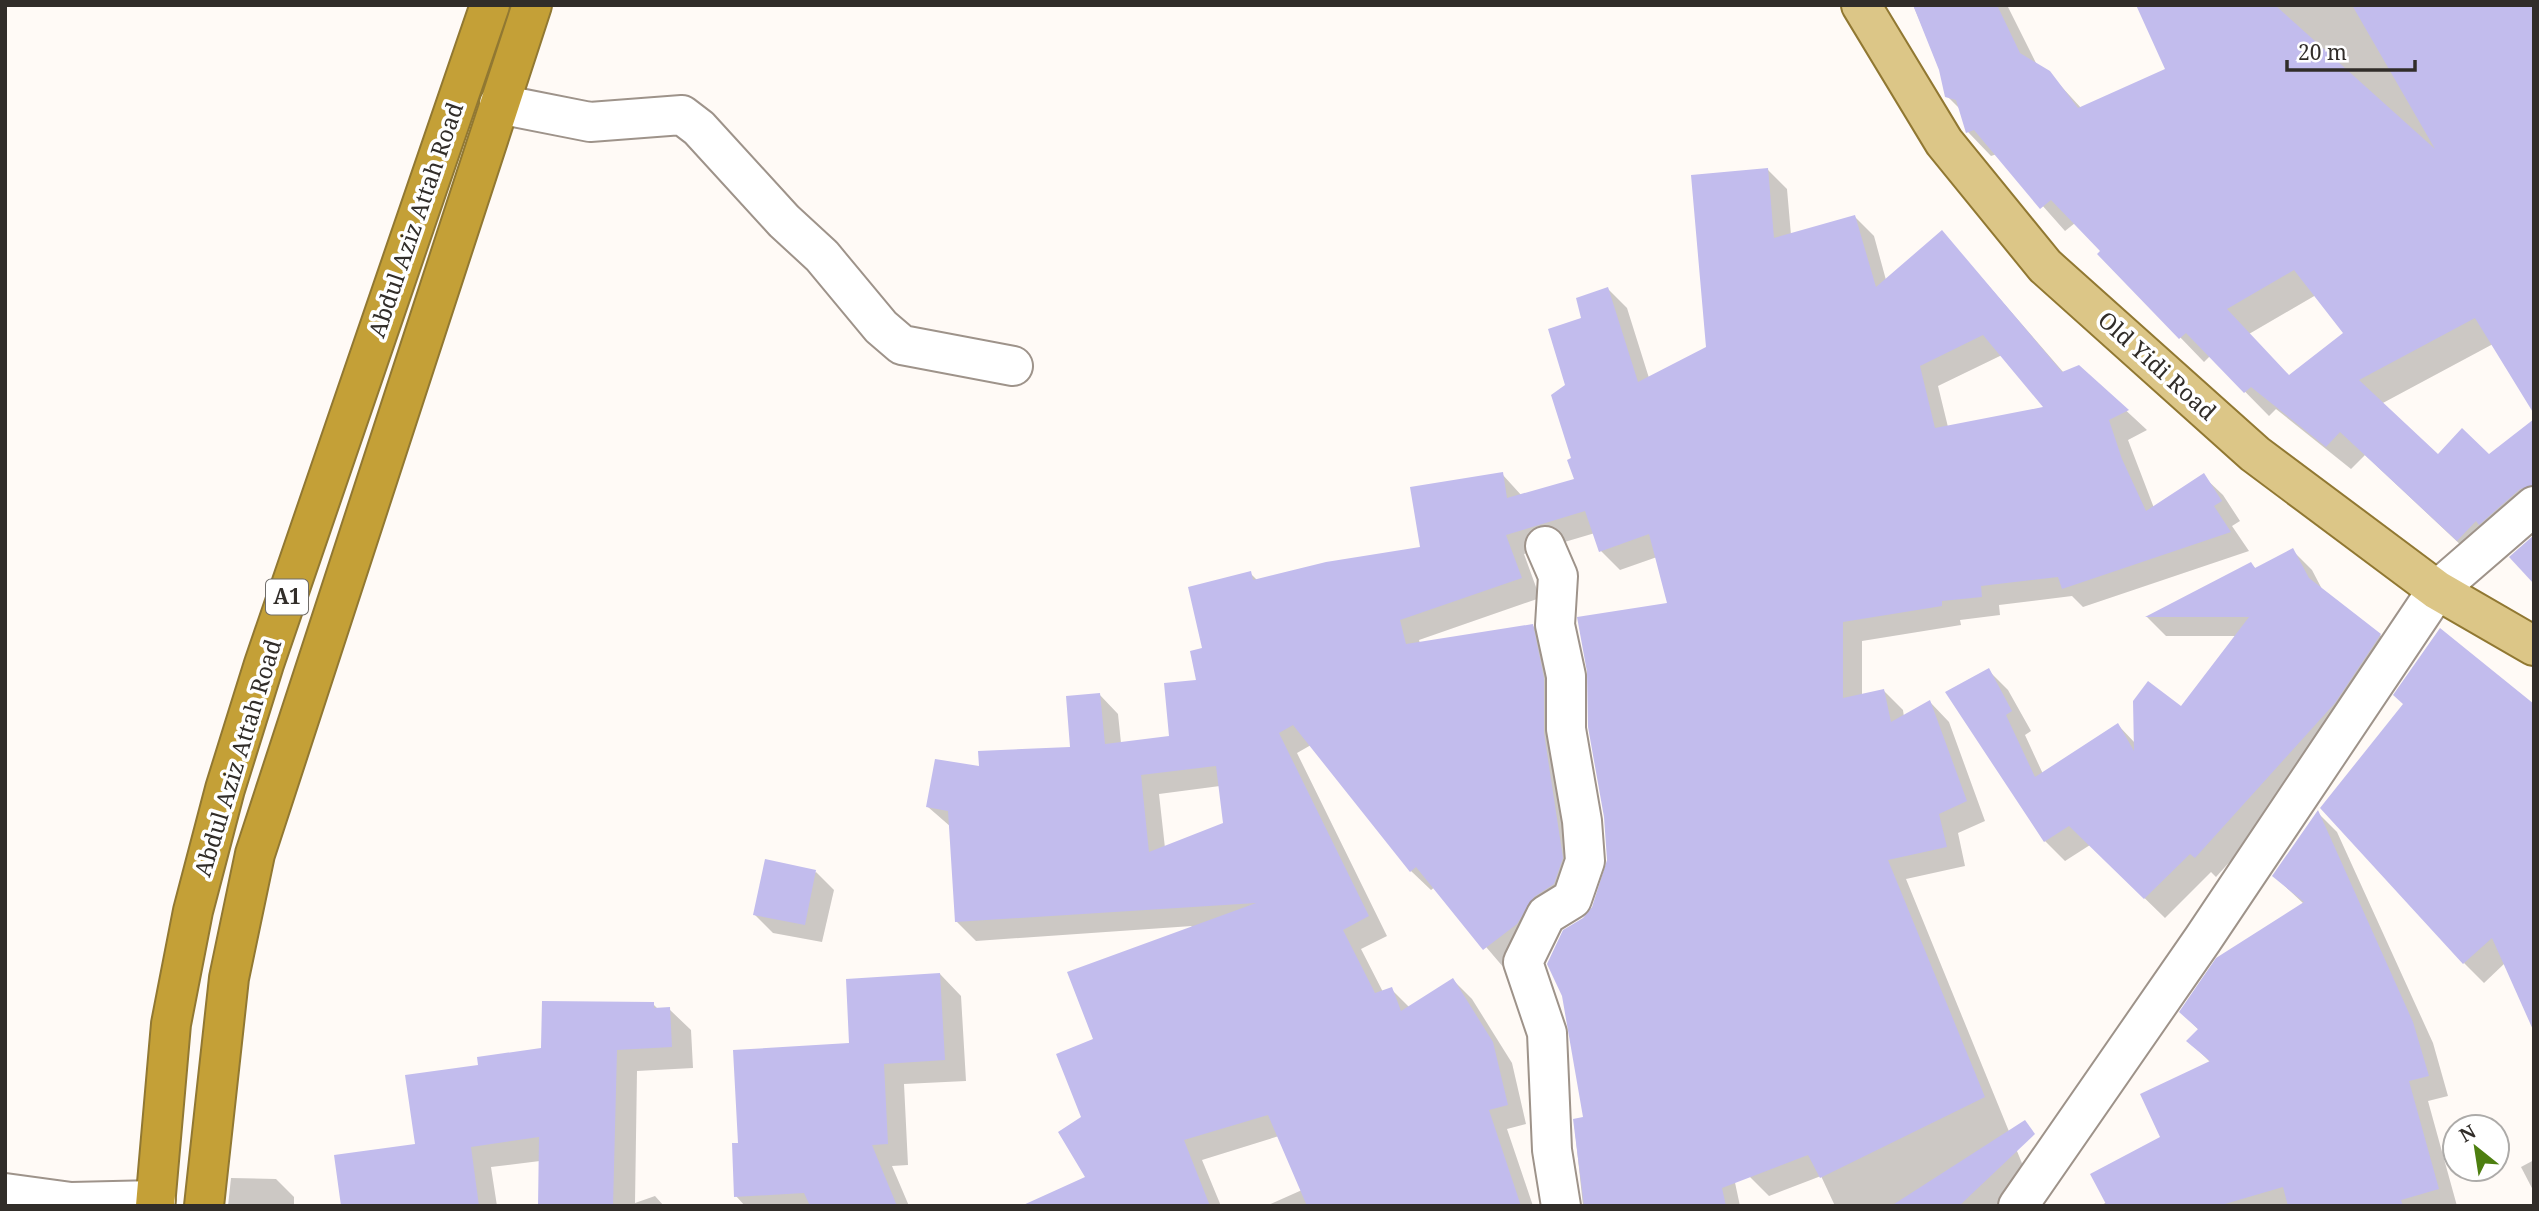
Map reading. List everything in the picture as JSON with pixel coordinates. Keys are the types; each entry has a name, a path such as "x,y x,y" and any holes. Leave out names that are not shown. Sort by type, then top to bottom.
{"highway":[{"name":"Abdul Aziz Attah Road","path":"155,1203 171,1024 193,911 225,789 264,664 490,5"},
{"name":"Abdul Aziz Attah Road","path":"204,1206 209,1136 229,978 255,854 532,5"},
{"path":"161,1133 209,1136"}],"main road":[{"name":"Old Yidi Road","path":"1861,5 1944,142 2045,266 2255,454 2437,590 2534,646"}],"street":[{"path":"499,104 590,122 682,115 699,128 784,222 822,256 881,327 902,345 1013,366"},
{"path":"2018,1206 2203,939 2437,590 2534,506"},
{"path":"1545,546 1558,576 1555,625 1566,676 1566,729 1582,821 1585,861 1572,899 1546,915 1522,962 1547,1033 1552,1150 1561,1206"},
{"path":"5,1193 71,1202 155,1203"}],"building":[{"path":"1913,5 1997,5 2020,53 2050,71 2078,108 2165,69 2136,5 2275,5 2435,149 2352,5 2534,5 2534,414 2475,318 2359,380 2438,454 2462,428 2489,454 2534,419 2534,485 2520,489 2479,525 2476,521 2457,541 2340,432 2326,447 2251,387 2244,393 2186,333 2179,339 2097,254 2100,251 2051,200 2040,209 1974,130 1966,133 1956,100 1945,97 1939,70","holes":["2294,270 2343,333 2289,375 2227,309"]},
{"path":"1768,168 1774,238 1855,215 1876,287 1942,230 2062,372 2079,365 2129,410 2109,420 2122,459 2146,511 2204,473 2222,501 2214,506 2231,532 2062,589 2058,577 1981,586 1982,597 1942,601 1942,606 1843,622 1843,698 1884,689 1891,722 1930,700 1967,801 1939,814 1947,847 1888,860 1985,1097 1820,1178 1808,1155 1722,1188 1726,1206 1584,1206 1573,1119 1583,1117 1562,996 1547,964 1563,930 1583,918 1592,907 1607,860 1604,817 1588,727 1587,672 1577,617 1667,603 1649,534 1599,552 1585,511 1506,535 1522,578 1400,620 1406,644 1533,624 1544,678 1544,733 1563,858 1554,884 1534,897 1517,924 1483,950 1416,867 1410,872 1293,725 1279,733 1369,916 1343,930 1375,993 1392,987 1401,1011 1453,978 1493,1042 1508,1105 1489,1110 1521,1206 1307,1206 1268,1115 1184,1140 1210,1206 1021,1206 1085,1177 1058,1132 1081,1117 1056,1054 1093,1039 1067,972 1256,903 955,922 948,811 926,807 935,759 979,766 978,751 1070,747 1066,696 1100,693 1105,744 1169,736 1164,683 1196,680 1190,651 1202,648 1188,587 1251,571 1253,580 1326,562 1420,547 1410,487 1503,472 1507,498 1574,479 1567,460 1571,458 1551,395 1565,385 1548,329 1581,318 1576,298 1608,287 1638,382 1706,347 1691,175","holes":["1983,335 2043,407 1935,428 1920,366","1216,766 1223,823 1149,852 1141,775"]},
{"path":"2534,535 2534,584 2509,557"},
{"path":"2293,548 2309,578 2381,634 2335,703 2195,858 2190,854 2144,899 2069,826 2044,842 1945,692 1989,668 2012,711 2006,715 2035,777 2118,723 2134,751 2133,701 2148,681 2181,706 2249,617 2145,617 2251,562 2255,568"},
{"path":"2440,628 2534,704 2534,1032 2492,938 2463,964 2320,808 2403,704 2393,695"},
{"path":"2318,810 2413,1022 2429,1076 2409,1081 2439,1189 2401,1200 2403,1206 2288,1206 2283,1187 2218,1206 2107,1206 2090,1174 2160,1137 2140,1094 2210,1061 2186,1041 2198,1029 2179,1012 2216,958 2304,902 2272,876"},
{"path":"765,859 816,870 805,925 753,915"},
{"path":"940,973 945,1060 884,1064 888,1144 872,1145 897,1206 810,1206 804,1193 734,1197 732,1143 738,1143 733,1050 849,1043 846,979"},
{"path":"542,1001 654,1002 654,1008 670,1007 672,1047 617,1050 613,1206 538,1206 539,1137 471,1147 479,1206 341,1206 334,1155 415,1144 405,1075 478,1065 477,1057 541,1048"},
{"path":"2025,1120 2035,1134 1959,1206 1891,1206"}]}
